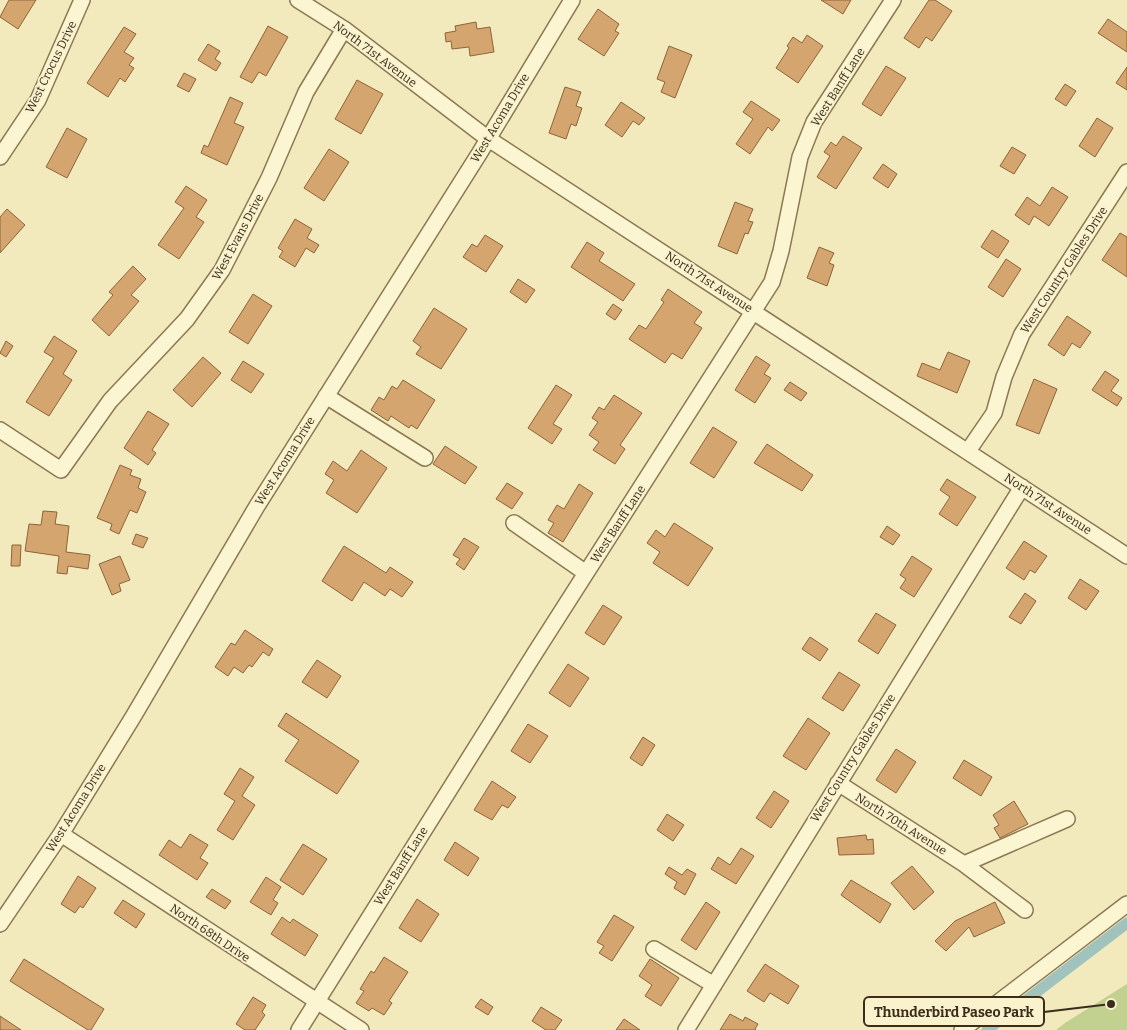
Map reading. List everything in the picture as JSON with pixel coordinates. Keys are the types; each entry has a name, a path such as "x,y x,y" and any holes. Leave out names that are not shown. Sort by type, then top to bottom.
{"street":[{"name":"West Crocus Drive","path":"0,157 38,100 82,0"},
{"name":"North 71st Avenue","path":"298,0 344,29 487,138 1127,556"},
{"name":"West Acoma Drive","path":"0,924 61,834 257,506 572,0"},
{"name":"West Banff Lane","path":"299,1030 772,282 781,251 800,157 814,122 893,0"},
{"name":"West Evans Drive","path":"0,430 61,470 110,401 187,319 222,270 269,178 306,92 344,29"},
{"name":"West Country Gables Drive","path":"968,451 994,413 1004,377 1022,334 1127,172"},
{"path":"326,396 425,458"},
{"name":"West Country Gables Drive","path":"686,1030 1022,487"},
{"path":"514,523 586,574"},
{"name":"North 70th Avenue","path":"838,783 964,864 1025,910"},
{"path":"964,864 1067,818"},
{"name":"North 68th Drive","path":"61,834 316,1003 361,1030"},
{"path":"962,1030 1127,904"},
{"path":"654,949 714,984"}],"green space":[{"path":"1127,984 1127,1030 1056,1030 1065,1023"}],"building":[{"path":"9,0 36,0 18,29 0,17"},
{"path":"821,0 851,0 843,14"},
{"path":"929,0 935,0 952,11 932,41 926,37 919,48 904,38"},
{"path":"598,9 619,24 615,31 619,33 604,56 578,39"},
{"path":"1108,19 1127,32 1127,52 1098,33"},
{"path":"476,22 477,29 490,27 494,52 470,56 469,47 452,49 451,41 446,42 445,33 456,31 455,26"},
{"path":"268,26 288,37 266,76 259,72 252,83 240,77"},
{"path":"124,27 136,34 124,52 134,58 129,65 134,68 125,82 120,78 108,97 87,83"},
{"path":"807,35 823,46 798,83 776,68 789,48 787,46 793,37 802,43"},
{"path":"208,44 220,51 215,59 221,63 216,71 198,60"},
{"path":"669,46 692,55 675,98 661,92 665,82 657,79"},
{"path":"886,66 906,78 881,116 862,104"},
{"path":"1127,67 1127,90 1116,83"},
{"path":"184,73 196,79 189,92 177,86"},
{"path":"357,80 383,94 361,134 335,119"},
{"path":"1065,84 1076,91 1066,106 1055,99"},
{"path":"565,87 581,92 576,106 582,108 576,126 571,124 566,139 549,133"},
{"path":"230,97 243,103 234,123 244,127 227,165 201,153 204,145 208,147"},
{"path":"751,101 780,120 772,131 768,127 750,154 736,144 753,119 743,112"},
{"path":"621,102 645,118 639,125 633,121 622,137 605,125"},
{"path":"1097,118 1113,128 1095,157 1079,146"},
{"path":"67,128 87,139 67,178 46,167"},
{"path":"843,136 862,148 836,189 817,177 830,156 824,152 831,142 836,146"},
{"path":"1012,147 1026,155 1014,174 1000,166"},
{"path":"329,149 349,162 324,201 304,188"},
{"path":"883,164 897,174 888,188 873,178"},
{"path":"186,186 207,200 196,217 204,222 179,259 158,245 184,208 175,202"},
{"path":"1052,187 1068,197 1049,226 1034,216 1029,225 1015,215 1027,197 1040,206"},
{"path":"735,202 753,209 748,221 753,222 748,234 745,233 737,254 718,246"},
{"path":"7,209 25,225 0,253 0,217"},
{"path":"295,219 312,229 307,238 319,245 314,253 306,248 295,267 279,257 283,251 278,248"},
{"path":"992,230 1009,241 998,258 981,247"},
{"path":"1120,233 1127,237 1127,277 1102,260"},
{"path":"485,235 503,246 486,272 463,257 472,244 477,247"},
{"path":"587,242 604,253 599,261 635,284 623,301 571,267"},
{"path":"819,247 834,253 829,263 834,265 827,286 807,278"},
{"path":"1006,259 1021,269 1003,297 988,287"},
{"path":"133,266 146,279 131,295 139,301 109,336 92,320 113,295 109,292"},
{"path":"518,279 535,290 526,303 510,292"},
{"path":"668,289 702,312 694,323 702,328 682,359 672,353 665,363 629,339 639,325 646,329 664,302 661,300"},
{"path":"253,294 272,306 248,344 229,332"},
{"path":"613,304 622,310 615,320 606,314"},
{"path":"434,308 467,329 441,369 416,354 421,347 413,341"},
{"path":"1067,316 1091,332 1080,348 1072,343 1064,356 1048,345"},
{"path":"54,336 77,351 63,374 72,380 49,416 26,402 54,358 44,352"},
{"path":"6,341 13,346 6,357 0,353"},
{"path":"948,352 970,361 957,393 917,376 922,363 940,370"},
{"path":"756,356 770,365 764,374 771,378 755,403 735,390"},
{"path":"203,357 221,373 192,407 173,390"},
{"path":"243,361 264,374 251,393 231,380"},
{"path":"1105,371 1119,380 1111,391 1122,398 1117,406 1092,390"},
{"path":"1034,379 1057,389 1039,434 1016,425"},
{"path":"403,380 435,400 417,429 411,425 409,428 391,416 388,421 371,410 379,397 384,400 392,386 397,389"},
{"path":"790,382 807,393 801,401 784,390"},
{"path":"556,385 572,395 553,424 562,429 552,444 528,428"},
{"path":"614,395 642,413 620,445 625,449 615,464 593,450 599,442 589,435 598,422 592,418 599,407 604,410"},
{"path":"148,411 169,424 152,450 156,453 148,465 124,448"},
{"path":"713,427 737,442 714,478 690,463"},
{"path":"767,444 813,475 802,491 754,463"},
{"path":"445,446 477,467 465,484 433,464"},
{"path":"361,450 387,468 357,513 326,493 334,480 325,474 333,461 347,471"},
{"path":"120,465 132,470 130,475 141,479 138,488 146,492 137,513 130,510 119,534 110,530 112,524 97,518"},
{"path":"947,479 976,497 957,526 939,514 950,497 940,490"},
{"path":"507,483 523,493 512,509 496,499"},
{"path":"579,484 593,493 563,542 548,533 554,523 548,520 557,505 564,509"},
{"path":"43,511 57,512 55,524 69,526 66,552 90,555 88,569 68,566 67,574 57,573 59,556 25,551 29,524 41,525"},
{"path":"674,523 713,548 688,586 653,563 660,552 647,543 656,530 665,537"},
{"path":"887,526 900,535 893,545 880,537"},
{"path":"136,534 148,538 143,548 132,544"},
{"path":"464,538 479,547 464,570 456,564 460,559 453,555"},
{"path":"1024,541 1047,556 1035,573 1030,570 1024,580 1006,568"},
{"path":"12,545 21,545 20,566 11,566"},
{"path":"344,546 386,573 390,567 413,582 402,597 390,589 385,596 364,582 352,601 322,581"},
{"path":"120,556 130,580 119,584 121,591 112,595 99,564"},
{"path":"912,556 932,569 914,597 900,588 906,579 900,575"},
{"path":"1080,579 1099,591 1086,610 1068,598"},
{"path":"1025,593 1036,601 1021,624 1009,617"},
{"path":"603,605 622,617 604,645 585,633"},
{"path":"876,613 896,625 878,654 858,641"},
{"path":"245,630 273,649 269,656 263,652 252,667 249,665 243,673 234,667 228,676 215,667 231,643 235,645"},
{"path":"810,637 828,649 820,661 802,649"},
{"path":"317,660 341,676 327,698 302,682"},
{"path":"568,664 589,678 570,707 549,693"},
{"path":"839,672 860,685 843,711 822,698"},
{"path":"286,713 359,761 337,794 285,761 299,740 278,726"},
{"path":"808,718 830,733 806,770 783,756"},
{"path":"528,724 548,736 530,763 511,751"},
{"path":"643,737 655,745 642,766 630,758"},
{"path":"896,749 916,762 896,793 876,780"},
{"path":"964,760 992,777 981,796 953,778"},
{"path":"240,768 254,777 242,796 255,805 233,840 217,830 235,801 224,794"},
{"path":"492,781 516,797 508,808 502,805 492,820 474,810"},
{"path":"774,791 789,801 771,828 756,818"},
{"path":"1014,801 1028,824 1000,838 994,828 999,825 993,815"},
{"path":"667,814 684,825 673,841 657,830"},
{"path":"190,834 208,845 200,858 208,863 197,880 159,855 169,840 181,848"},
{"path":"866,835 867,840 873,839 874,854 839,855 837,838"},
{"path":"455,842 479,858 468,876 444,860"},
{"path":"303,844 327,859 303,895 280,880"},
{"path":"741,848 754,856 736,884 711,869 718,857 730,865"},
{"path":"912,866 934,892 914,910 891,883"},
{"path":"669,867 682,875 687,869 696,874 685,895 674,888 677,882 665,874"},
{"path":"78,876 96,888 83,908 80,906 75,913 61,904"},
{"path":"266,877 281,887 273,900 278,903 271,915 250,902"},
{"path":"851,880 891,904 880,923 841,895"},
{"path":"212,889 231,901 225,909 206,897"},
{"path":"417,899 439,914 421,942 399,928"},
{"path":"123,900 145,914 136,928 114,913"},
{"path":"706,902 720,912 696,950 681,940"},
{"path":"995,902 1005,923 974,937 969,927 946,951 935,941 955,921"},
{"path":"614,915 634,927 612,961 599,953 604,946 597,942"},
{"path":"282,917 290,923 293,919 318,935 305,956 271,934"},
{"path":"384,957 408,972 389,1001 392,1003 384,1015 372,1008 369,1011 356,1003 364,991 360,989 371,971 374,973"},
{"path":"24,959 104,1009 91,1030 88,1030 10,981"},
{"path":"650,959 679,978 661,1006 645,996 652,985 639,976"},
{"path":"765,964 799,986 788,1004 770,993 764,1002 747,991"},
{"path":"253,997 266,1005 262,1012 265,1015 255,1030 245,1030 236,1024"},
{"path":"481,999 493,1007 488,1015 475,1007"},
{"path":"541,1007 562,1020 555,1030 546,1030 532,1021"},
{"path":"730,1014 743,1021 745,1017 758,1024 756,1030 720,1030"},
{"path":"0,1016 21,1030 0,1030"},
{"path":"624,1019 640,1030 616,1030"}],"waterway":[{"path":"987,1030 1127,923"}],"place":[{"name":"Thunderbird Paseo Park","path":"1111,1004"}]}
